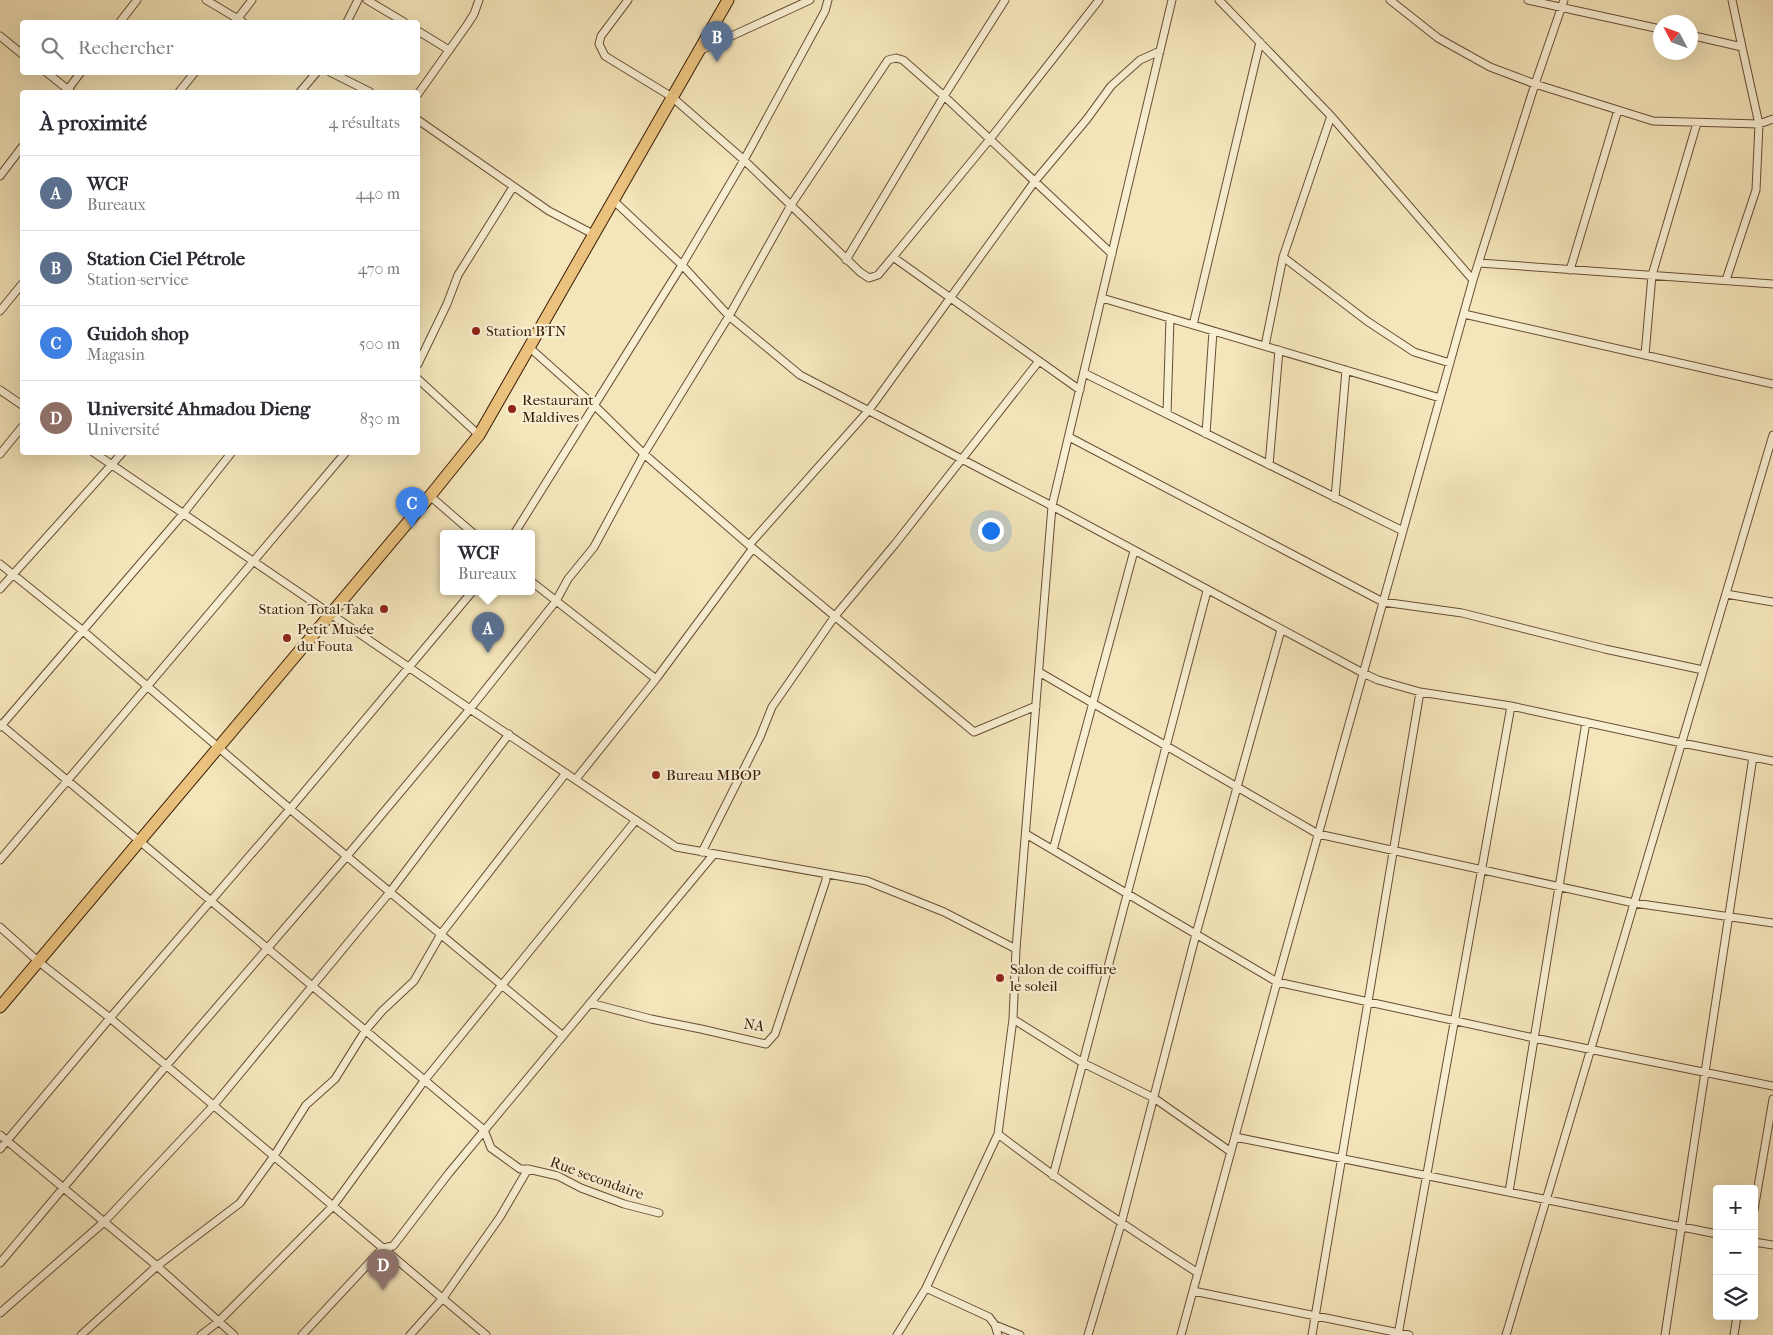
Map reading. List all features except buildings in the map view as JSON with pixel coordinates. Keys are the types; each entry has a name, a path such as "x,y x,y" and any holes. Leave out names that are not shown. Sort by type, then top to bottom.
{"highway":[{"path":"0,1007 479,436 728,0"}],"street":[{"path":"122,20 138,0"},
{"path":"206,0 236,20"},
{"path":"239,20 252,0"},
{"path":"348,20 358,0"},
{"path":"367,0 401,20"},
{"path":"420,91 474,14 479,0"},
{"path":"628,0 601,36 599,44 605,56 672,97 744,160 846,260 869,278 878,276 990,139 1099,0"},
{"path":"699,51 810,0"},
{"path":"517,530 682,265 744,160 825,11 828,0"},
{"path":"846,260 944,96 1006,0"},
{"path":"897,1335 926,1288 998,1134 1013,1019 1016,950 1052,506 1172,0"},
{"path":"1219,0 1331,116 1473,280"},
{"path":"1390,0 1438,38 1490,67 1535,84 1653,121 1759,124 1773,119"},
{"path":"1528,0 1563,4 1653,27"},
{"path":"1181,1335 1277,982 1473,280 1535,84 1563,4 1570,0"},
{"path":"1726,280 1756,190 1759,124 1732,0"},
{"path":"420,32 449,50"},
{"path":"0,36 20,52"},
{"path":"1698,37 1742,47"},
{"path":"1193,325 1260,42"},
{"path":"576,779 656,679 751,546 869,410 1035,182 1087,119 1111,86 1140,60 1160,51"},
{"path":"0,1263 347,856 470,709 556,601 568,579 594,547 644,454 729,316 791,206 888,60 896,58 903,60 944,96 1112,254"},
{"path":"49,75 66,90"},
{"path":"69,90 79,75"},
{"path":"181,90 193,75"},
{"path":"302,90 314,75"},
{"path":"336,75 366,90"},
{"path":"1570,270 1618,110"},
{"path":"1264,346 1283,258 1331,116"},
{"path":"420,121 549,211 593,234"},
{"path":"1644,355 1652,275 1697,123"},
{"path":"0,176 20,150"},
{"path":"420,360 447,304 458,275 513,187"},
{"path":"613,200 682,265 729,316 800,375 1052,506 1363,674 1420,692 1512,706 1773,761"},
{"path":"893,257 1080,390"},
{"path":"1283,258 1414,352 1450,363"},
{"path":"1478,263 1773,284"},
{"path":"0,311 20,286"},
{"path":"1102,298 1440,398"},
{"path":"1464,314 1773,384"},
{"path":"1167,414 1170,318"},
{"path":"1206,434 1213,331"},
{"path":"530,348 595,406 644,454 974,732 1036,706"},
{"path":"1268,465 1279,350"},
{"path":"702,852 760,737 772,707 835,616 895,544 1039,361"},
{"path":"1335,498 1346,370"},
{"path":"1084,373 1403,531"},
{"path":"420,381 479,436"},
{"path":"0,390 20,404"},
{"path":"0,454 20,429"},
{"path":"1069,437 1383,602 1462,613 1605,649 1703,670"},
{"path":"1506,1335 1772,439"},
{"path":"97,455 676,847 866,881 944,912 1016,950"},
{"path":"0,589 121,455"},
{"path":"230,455 183,514 1,725 484,1130"},
{"path":"0,860 343,455"},
{"path":"430,496 469,530"},
{"path":"1053,850 1134,550"},
{"path":"0,564 82,630 290,809 563,1036"},
{"path":"535,584 656,679"},
{"path":"1053,1176 1207,591"},
{"path":"1726,594 1773,602"},
{"path":"0,1149 470,595"},
{"path":"1088,1335 1121,1224 1196,934 1281,630"},
{"path":"1039,672 1318,834 1394,849 1634,903 1773,923"},
{"path":"1312,1335 1420,692"},
{"path":"1398,1334 1512,706"},
{"path":"1509,1192 1586,722"},
{"path":"0,1313 104,1222 214,1105 390,892 510,734"},
{"path":"1665,1335 1753,757"},
{"path":"81,1335 156,1266 240,1203 274,1156 306,1105 335,1079 365,1031 382,1011 414,981 441,934 566,773"},
{"path":"202,1335 218,1322 333,1206 424,1081 636,820"},
{"path":"1026,834 1277,982 1591,1050 1773,1086"},
{"path":"302,1335 383,1248 392,1246 400,1238 484,1130 714,854"},
{"name":"NA","path":"590,1003 651,1019 701,1028 766,1044 775,1034 826,880 826,874"},
{"path":"0,927 38,962 110,1018 486,1335"},
{"path":"1013,1019 1083,1063 1154,1098 1231,1152"},
{"path":"1758,1187 1773,1099"},
{"name":"Rue secondaire","path":"484,1130 491,1148 520,1168 558,1176 581,1188 616,1201 660,1213"},
{"path":"998,1134 1121,1224 1198,1273"},
{"path":"0,1135 156,1266 234,1335"},
{"path":"1235,1137 1713,1233"},
{"path":"410,1335 443,1298 500,1217 528,1169"},
{"path":"1758,1243 1773,1245"},
{"path":"926,1288 989,1317 995,1325 998,1335"},
{"path":"1193,1291 1409,1335"},
{"path":"1734,1335 1736,1320"},
{"path":"995,1325 1020,1335"}],"place":[{"name":"Station Ciel Pétrole","path":"717,62"},
{"name":"Station BTN","path":"476,331"},
{"name":"Restaurant Maldives","path":"512,409"},
{"name":"Guidoh shop","path":"412,528"},
{"name":"Station Total Taka","path":"384,609"},
{"name":"Petit Musée du Fouta","path":"287,638"},
{"name":"WCF","path":"488,653"},
{"name":"Bureau MBOP","path":"656,775"},
{"name":"Salon de coiffure le soleil","path":"1000,978"},
{"name":"Université Ahmadou Dieng","path":"383,1290"}]}
